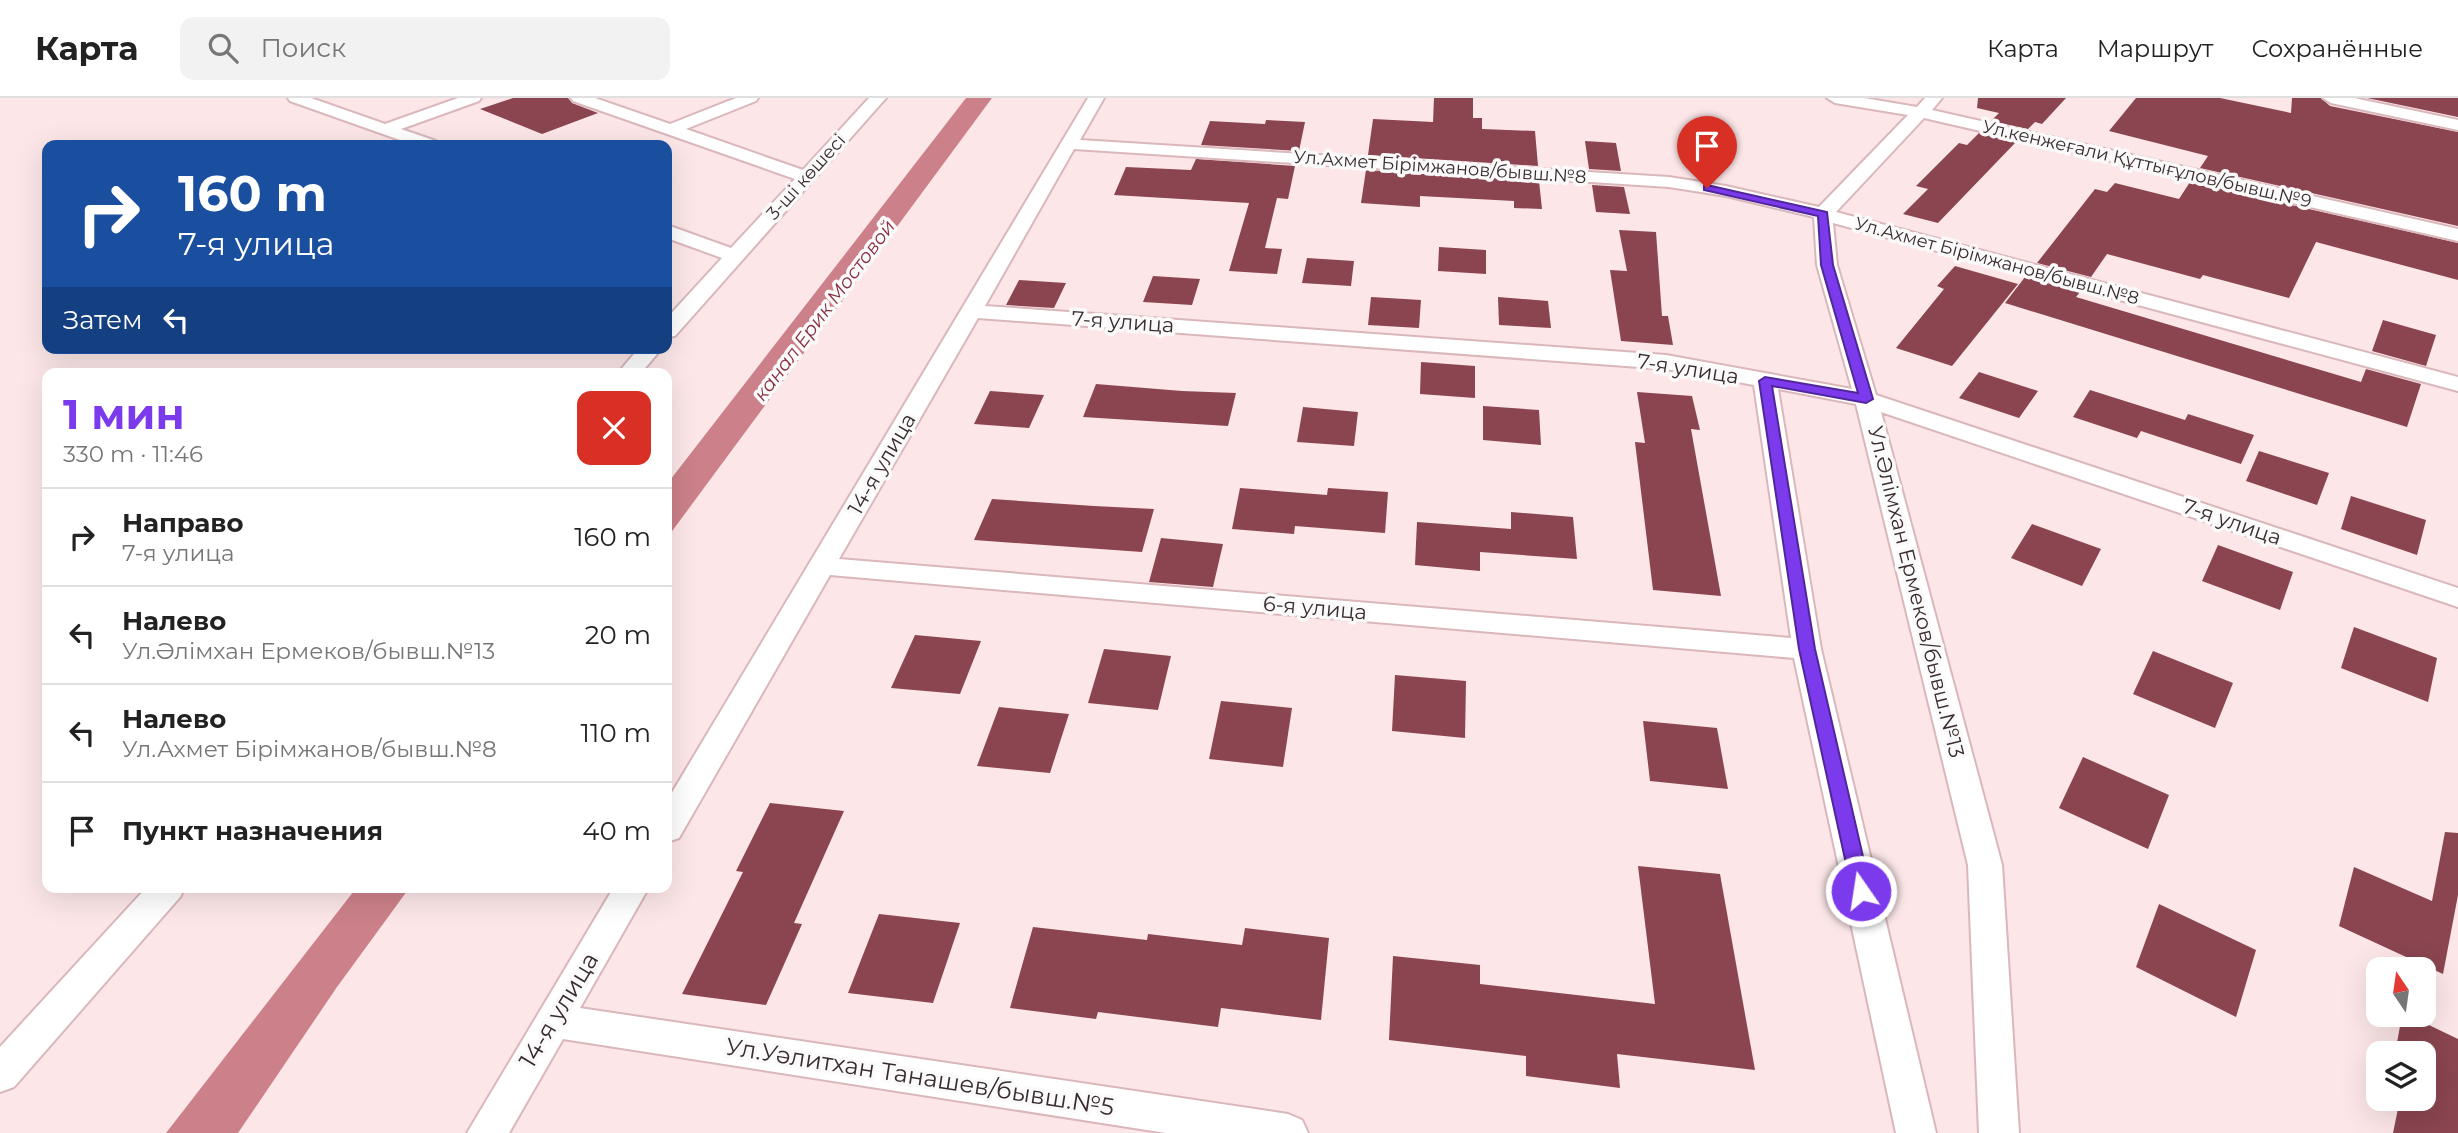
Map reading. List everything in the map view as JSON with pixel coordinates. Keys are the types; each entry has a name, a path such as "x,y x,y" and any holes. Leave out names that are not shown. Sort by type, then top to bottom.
{"street":[{"path":"296,98 416,140"},
{"path":"386,129 472,98"},
{"path":"579,98 807,177"},
{"path":"670,130 750,98"},
{"name":"3-ші көшесі","path":"672,325 878,98"},
{"name":"14-я улица","path":"672,821 1096,98"},
{"name":"Ул.кенжеғали Құттығұлов/бывш.№9","path":"1835,98 1927,105 2458,235"},
{"path":"2331,98 2458,124"},
{"path":"1823,214 1927,105"},
{"name":"Ул.Ахмет Бірімжанов/бывш.№8","path":"1069,144 1669,181 1727,191 1823,214 2458,384"},
{"name":"Ул.Әлімхан Ермеков/бывш.№13","path":"1823,214 1827,265 1866,399 1985,865 1999,1133"},
{"path":"672,233 734,256"},
{"name":"7-я улица","path":"970,311 1666,362 1866,399 2458,598"},
{"path":"633,368 646,354"},
{"path":"1765,381 1807,649 1916,1133"},
{"name":"6-я улица","path":"823,566 1807,649"},
{"path":"0,1074 163,893"},
{"name":"14-я улица","path":"487,1133 628,893"},
{"name":"Ул.Уәлитхан Танашев/бывш.№5","path":"553,1021 1288,1133"}],"water":[{"name":"канал Ерик Мостовой","path":"966,98 992,98 672,531 672,478"},
{"path":"352,893 406,893 337,987 238,1133 166,1133"}],"building":[{"path":"513,98 568,98 572,103 598,113 542,134 480,109"},
{"path":"1434,98 1473,98 1473,118 1482,118 1482,129 1535,131 1538,166 1368,155 1373,119 1433,122"},
{"path":"1978,98 2066,98 2042,124 2035,122 2028,129 1991,121 1999,113 1977,108"},
{"path":"2136,98 2220,98 2291,113 2292,98 2321,98 2330,106 2458,132 2458,226 2200,168 2208,156 2109,131"},
{"path":"2367,98 2458,98 2458,117"},
{"path":"1266,120 1305,122 1299,151 1201,145 1210,121 1265,124"},
{"path":"1979,133 2016,142 1938,223 1903,214 1928,189 1916,186 1959,143 1967,145"},
{"path":"1585,141 1616,143 1621,171 1589,169"},
{"path":"1196,159 1295,166 1288,199 1277,198 1265,248 1282,249 1277,274 1229,271 1249,203 1114,195 1126,167 1191,170"},
{"path":"1366,170 1539,181 1542,209 1514,208 1514,201 1420,196 1420,207 1361,203"},
{"path":"2190,182 2458,243 2458,280 2316,242 2289,298 2203,275 2200,279 2107,254 2091,277 2037,263 2095,189 2107,192 2115,183 2179,199"},
{"path":"1592,185 1624,187 1630,214 1596,212"},
{"path":"1619,230 1656,232 1662,316 1668,316 1673,345 1621,341 1610,270 1627,271"},
{"path":"1439,247 1486,250 1486,274 1438,271"},
{"path":"1307,258 1354,261 1351,286 1302,283"},
{"path":"1955,266 2018,284 1952,366 1896,348 1944,289 1937,286"},
{"path":"1153,276 1200,279 1192,305 1143,302"},
{"path":"2025,277 2080,292 2076,297 2361,382 2366,369 2421,384 2407,427 2005,303"},
{"path":"1019,280 1066,283 1054,308 1006,305"},
{"path":"1371,297 1421,300 1419,328 1368,325"},
{"path":"1498,297 1548,301 1551,328 1499,325"},
{"path":"2383,320 2436,335 2426,366 2372,351"},
{"path":"1421,362 1475,366 1475,398 1420,394"},
{"path":"1979,372 2038,391 2019,418 1959,398"},
{"path":"1096,384 1236,393 1228,426 1083,417"},
{"path":"2090,390 2185,420 2188,414 2254,435 2241,464 2141,431 2137,438 2073,417"},
{"path":"990,391 1044,395 1029,428 974,424"},
{"path":"1637,392 1692,396 1700,430 1691,429 1721,596 1653,590 1635,442 1645,443"},
{"path":"1483,406 1539,410 1541,445 1483,440"},
{"path":"1303,407 1358,412 1354,446 1297,442"},
{"path":"2259,451 2329,473 2317,505 2246,481"},
{"path":"1240,488 1327,495 1328,488 1388,492 1385,533 1295,526 1294,534 1232,529"},
{"path":"2351,496 2426,520 2417,555 2341,529"},
{"path":"992,499 1154,509 1142,552 974,540"},
{"path":"1511,512 1573,517 1577,559 1480,552 1480,571 1415,565 1417,522 1511,529"},
{"path":"2032,524 2101,549 2082,586 2011,558"},
{"path":"1161,538 1223,544 1213,587 1149,582"},
{"path":"2218,545 2293,572 2280,610 2202,581"},
{"path":"2354,627 2437,658 2428,702 2341,668"},
{"path":"915,635 981,641 960,694 891,688"},
{"path":"1104,649 1171,656 1158,710 1088,703"},
{"path":"2153,651 2233,683 2215,728 2133,694"},
{"path":"1395,675 1466,681 1465,738 1392,731"},
{"path":"1221,701 1292,708 1283,767 1209,759"},
{"path":"999,707 1069,714 1050,773 977,766"},
{"path":"1643,721 1717,728 1728,789 1650,781"},
{"path":"2083,757 2169,795 2148,849 2059,808"},
{"path":"770,803 844,811 794,923 802,924 766,1005 682,994 743,872 736,871"},
{"path":"2445,832 2458,833 2458,895 2443,974 2436,971 2436,957 2406,957 2339,926 2354,867 2432,901"},
{"path":"1638,866 1720,874 1755,1070 1617,1054 1620,1088 1526,1076 1526,1056 1389,1040 1393,956 1480,965 1480,984 1655,1004"},
{"path":"2159,904 2256,950 2236,1017 2136,967"},
{"path":"879,914 960,923 933,1003 848,993"},
{"path":"1033,927 1147,940 1148,934 1242,945 1245,928 1329,938 1321,1020 1221,1008 1218,1027 1098,1012 1096,1019 1010,1008"},
{"path":"2400,1027 2433,1027 2458,1039 2458,1133 2393,1133 2398,1111 2436,1111 2436,1041 2397,1041"}],"route":[{"path":"1707,188 1823,214 1827,265 1866,399 1765,381 1807,649 1861,891"}]}
